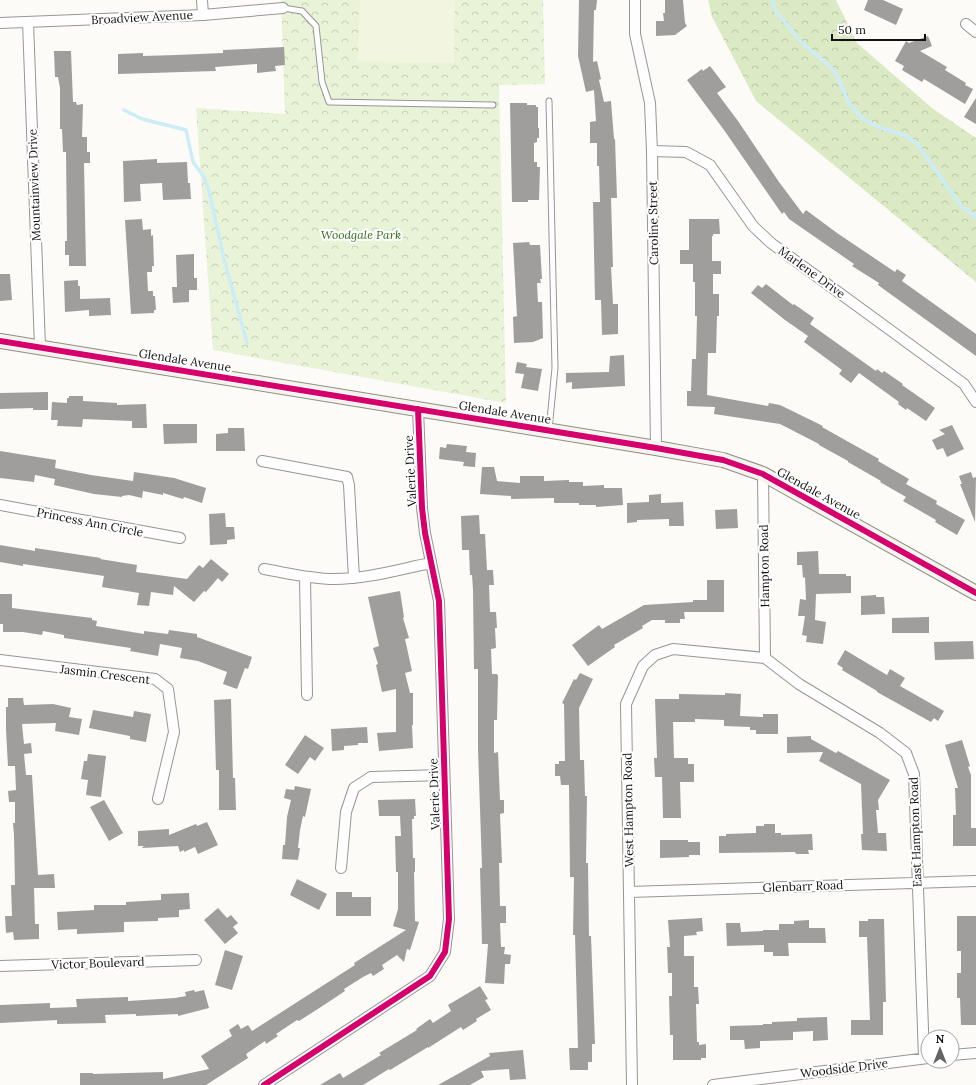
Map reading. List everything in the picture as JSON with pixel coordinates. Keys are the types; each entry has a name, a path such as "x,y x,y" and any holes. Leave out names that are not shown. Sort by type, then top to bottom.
{"main road":[{"name":"Glendale Avenue","path":"0,341 549,430 723,460 763,474 976,592"}],"street":[{"path":"202,0 203,15"},
{"name":"Caroline Street","path":"635,0 635,34 650,103 656,448"},
{"name":"Broadview Avenue","path":"0,24 203,15 283,8"},
{"name":"Mountainview Drive","path":"28,22 40,347"},
{"path":"966,24 976,32"},
{"name":"Marlene Drive","path":"652,150 686,152 710,165 753,226 772,243 964,384 976,402"},
{"name":"Valerie Drive","path":"264,1085 430,976 445,952 449,919 439,601 422,508 418,409"},
{"path":"262,461 347,477 349,485 354,578"},
{"name":"Hampton Road","path":"763,474 765,658"},
{"name":"Princess Ann Circle","path":"0,505 180,538"},
{"path":"264,569 305,577 334,579 354,578 431,563"},
{"path":"305,577 307,695"},
{"name":"West Hampton Road","path":"632,1085 626,704 643,666 655,655 673,649 765,658"},
{"name":"East Hampton Road","path":"765,658 799,684 880,733 906,754 914,774 917,882 925,1029"},
{"name":"Jasmin Crescent","path":"0,660 155,679 168,689 174,732 158,798"},
{"path":"341,868 346,812 354,788 371,777 444,775"},
{"name":"Glenbarr Road","path":"629,892 976,881"},
{"name":"Victor Boulevard","path":"0,966 196,960"},
{"path":"960,1054 976,1053"},
{"name":"Woodside Drive","path":"713,1085 920,1059"}],"lane":[{"path":"283,8 302,11 316,26 322,82 329,102 493,105"},
{"path":"548,101 555,368 549,430"}],"green space":[{"name":"Woodgale Park","path":"281,0 543,0 545,84 499,85 506,403 213,350 196,108 285,114"},
{"path":"360,0 455,0 454,63 358,61"},
{"path":"708,0 836,0 857,43 932,108 976,138 976,282 756,101 712,17"}],"building":[{"path":"579,0 597,0 596,10 594,10 593,62 597,61 601,79 599,80 604,102 611,101 615,139 617,198 611,198 613,267 611,267 613,304 618,304 618,334 602,335 601,300 595,300 593,202 600,202 599,166 597,166 597,143 590,143 590,122 596,121 594,90 586,92 578,56"},
{"path":"665,0 683,0 685,23 687,26 675,35 656,36 656,21 664,21 663,13 665,13"},
{"path":"868,0 883,0 903,9 896,25 864,10"},
{"path":"928,36 932,46 920,51 947,67 945,70 973,89 965,104 924,79 922,82 902,70 904,66 895,61 906,41 909,43"},
{"path":"284,47 285,65 275,66 276,71 257,73 257,64 215,67 216,71 118,74 118,54 143,53 143,56 176,55 223,53 223,50"},
{"path":"54,51 71,51 73,102 76,102 77,105 83,104 82,137 87,137 87,152 90,152 90,163 84,163 86,266 69,266 69,255 65,255 65,241 67,241 66,152 63,152 62,129 60,129 60,88 58,77 55,77"},
{"path":"710,66 726,87 717,93 803,214 806,210 895,272 897,269 906,275 902,281 976,334 976,356 878,285 879,283 852,266 854,264 789,219 784,212 782,214 724,130 687,80 702,69 703,71"},
{"path":"976,98 976,124 964,117"},
{"path":"510,103 527,103 527,105 536,105 536,107 538,107 539,138 537,138 537,142 534,143 534,162 537,162 537,167 540,167 539,200 512,202"},
{"path":"157,159 157,163 187,162 188,183 190,183 191,199 163,200 162,183 140,184 141,201 124,202 123,161"},
{"path":"142,219 143,230 151,229 151,236 153,235 154,266 152,266 152,272 147,272 148,291 153,291 156,310 154,310 154,313 131,314 125,220"},
{"path":"689,219 719,219 720,234 713,234 712,236 712,261 721,261 721,274 713,274 713,294 719,294 719,316 717,316 716,353 708,353 707,395 768,406 769,403 780,405 823,426 822,427 879,459 878,461 909,479 906,484 937,501 936,504 965,520 957,535 935,522 936,520 903,501 906,497 880,482 881,481 819,444 780,424 714,414 715,407 687,406 687,391 691,391 692,359 696,359 697,316 695,316 695,282 693,282 693,264 680,264 680,250 689,250"},
{"path":"529,242 530,245 540,245 542,279 540,279 541,283 537,283 538,302 542,302 543,338 533,342 514,343 513,317 517,316 513,243"},
{"path":"194,254 194,278 197,278 197,290 189,290 189,302 173,303 172,287 177,287 176,255"},
{"path":"0,274 10,274 12,300 0,301"},
{"path":"78,280 78,286 80,286 80,299 110,298 111,315 89,316 89,310 65,312 64,281"},
{"path":"766,284 793,305 794,304 814,318 810,324 876,371 877,369 882,373 884,371 935,408 926,421 907,408 906,410 898,404 899,402 859,373 851,383 839,374 842,370 804,342 808,336 751,293 758,285 762,288"},
{"path":"624,355 625,386 572,389 572,382 566,383 566,373 609,372 610,356"},
{"path":"517,362 527,364 526,367 542,369 538,391 521,388 524,374 515,373"},
{"path":"48,392 48,410 33,410 33,408 0,409 0,393"},
{"path":"69,396 83,396 83,401 117,403 117,405 146,404 147,428 132,428 132,421 83,419 82,427 57,426 58,420 51,420 52,402 67,403 67,398 69,398"},
{"path":"163,424 197,424 197,443 164,444"},
{"path":"952,425 964,449 947,457 943,448 937,450 932,440 945,434 939,430"},
{"path":"228,428 244,428 245,451 216,451 216,434 228,433"},
{"path":"447,444 467,446 466,452 476,453 475,467 463,466 464,462 439,459 440,447 446,448"},
{"path":"0,451 56,460 55,468 91,475 133,481 134,472 174,478 206,488 202,503 184,497 183,499 163,493 163,495 143,491 142,498 129,495 122,497 94,494 54,485 55,479 35,475 34,482 0,478"},
{"path":"482,467 494,467 497,481 520,483 520,476 544,476 544,481 569,480 569,482 583,482 583,486 604,485 604,488 622,488 623,505 596,507 596,505 579,505 579,503 554,503 554,498 511,499 511,496 480,494"},
{"path":"971,472 973,478 976,477 975,522 960,484 962,484 959,476"},
{"path":"661,494 661,503 683,502 684,526 669,526 669,519 637,520 637,522 627,523 627,503 649,502 649,495"},
{"path":"737,509 738,528 716,529 715,510"},
{"path":"225,513 226,527 234,527 235,539 227,540 227,544 210,545 209,514"},
{"path":"479,515 480,534 485,534 487,570 493,570 494,585 489,585 490,612 496,612 497,628 495,628 496,648 491,649 492,674 497,674 498,676 497,720 494,720 494,753 498,752 500,800 504,800 504,813 500,814 502,863 499,863 500,906 506,906 506,923 500,923 501,947 505,947 504,954 511,955 510,964 505,964 504,984 485,983 488,944 482,944 478,669 474,669 472,575 470,575 469,550 462,550 461,516"},
{"path":"0,545 35,551 35,548 101,558 100,559 137,565 136,572 187,579 199,565 203,568 211,559 229,574 222,582 218,578 206,592 204,591 194,602 174,586 173,595 151,592 149,606 137,605 139,593 102,587 104,576 0,562"},
{"path":"818,551 819,574 846,574 846,576 851,576 851,593 816,594 815,620 826,622 823,644 806,642 807,636 802,635 805,616 798,616 800,599 806,600 805,577 803,578 802,565 797,565 797,552"},
{"path":"707,580 724,580 724,612 684,612 685,619 680,619 680,623 665,623 665,620 652,620 642,626 643,628 614,645 615,647 588,666 572,645 599,625 602,629 644,605 707,600"},
{"path":"400,591 403,618 409,638 405,639 412,671 405,673 410,693 413,693 413,748 379,751 377,733 396,732 396,689 382,692 376,665 378,664 373,648 379,646 368,597"},
{"path":"0,594 12,594 12,608 92,618 92,620 97,621 96,626 144,634 144,631 168,634 169,630 197,634 197,637 252,657 248,669 245,668 237,689 223,684 227,672 198,661 180,658 182,648 160,644 158,656 130,651 131,648 64,638 64,635 43,631 42,635 23,632 3,632 3,624 0,624"},
{"path":"876,595 876,597 884,597 885,614 861,615 861,596"},
{"path":"929,617 929,633 892,633 892,618"},
{"path":"973,641 974,659 935,660 934,642"},
{"path":"845,650 887,675 890,669 905,678 900,686 944,711 938,721 934,718 931,722 877,692 842,670 843,668 837,664"},
{"path":"580,673 593,679 579,708 580,760 584,760 585,796 587,796 586,863 588,863 589,936 591,936 595,1044 592,1044 592,1062 588,1062 588,1070 570,1070 569,1048 578,1048 575,935 573,935 574,877 570,877 569,785 561,785 560,776 555,776 555,764 559,764 559,761 565,761 564,704 562,703 574,679 576,680"},
{"path":"725,693 741,694 740,716 763,717 763,714 778,714 778,734 756,734 756,730 750,730 750,727 724,726 724,720 695,719 695,722 673,722 674,758 688,758 688,764 694,764 694,782 680,782 681,818 663,818 662,777 655,777 654,758 657,758 655,699 679,699 679,694 725,695"},
{"path":"8,698 23,698 24,705 53,704 71,708 69,717 82,719 79,735 55,731 56,723 22,724 24,744 31,743 32,753 24,754 26,775 32,775 38,875 54,874 55,888 34,888 35,924 39,924 39,939 14,940 13,932 6,933 5,916 12,916 11,885 15,885 13,823 15,823 15,802 9,802 8,791 16,790 15,766 8,766 6,707 8,707"},
{"path":"231,699 233,778 235,778 236,810 219,810 219,770 216,770 214,700"},
{"path":"93,710 133,717 134,711 151,714 146,742 130,739 130,736 89,728"},
{"path":"367,727 368,743 358,743 358,745 344,746 344,750 332,751 331,729"},
{"path":"305,735 324,748 315,761 310,757 298,774 285,765"},
{"path":"811,736 811,739 836,753 838,751 890,780 878,800 879,810 876,810 878,833 886,833 887,851 862,850 861,834 863,834 861,784 819,761 823,752 787,753 787,737"},
{"path":"962,740 970,766 968,767 971,775 971,828 976,828 976,846 953,846 953,815 956,815 955,788 958,788 945,745"},
{"path":"88,754 106,756 101,797 86,795 88,780 81,779 84,761 87,761"},
{"path":"295,786 311,789 305,817 303,816 300,830 298,860 282,859 283,845 285,845 287,817 291,800 284,798 286,789 294,790"},
{"path":"415,799 416,816 412,819 413,858 415,858 415,921 419,922 410,950 407,949 404,962 397,955 382,965 384,969 373,976 371,973 363,977 344,989 345,991 324,1005 276,1034 278,1036 266,1044 265,1041 246,1054 248,1058 206,1085 80,1085 80,1073 163,1072 163,1079 209,1069 201,1056 232,1036 229,1030 238,1024 241,1029 248,1025 252,1031 355,965 354,963 406,930 393,926 398,909 398,872 396,872 395,836 401,836 400,816 379,816 378,800"},
{"path":"104,800 123,833 109,841 90,807"},
{"path":"207,822 218,845 198,854 195,847 184,852 184,850 180,852 178,846 143,848 142,847 145,846 138,846 138,831 169,829 169,835 196,824 197,826"},
{"path":"764,824 775,824 775,833 781,833 781,835 812,834 813,850 808,850 809,854 796,854 795,852 719,853 719,836 726,836 726,834 756,833 756,826 764,826"},
{"path":"660,840 688,840 688,842 700,842 700,855 660,858"},
{"path":"297,879 327,894 319,910 290,895"},
{"path":"336,892 352,892 352,897 371,897 371,916 336,916"},
{"path":"189,893 190,909 179,910 179,917 158,918 158,921 124,922 124,932 77,934 77,929 58,930 57,912 94,910 94,905 126,905 126,902 161,900 161,894"},
{"path":"218,908 227,918 231,915 238,923 233,927 238,933 225,944 204,920"},
{"path":"957,916 976,916 976,1025 961,1025 960,998 957,998 957,973 961,973 961,951 957,951"},
{"path":"702,918 703,931 696,932 697,935 684,936 684,956 694,956 694,987 698,987 699,1004 696,1004 697,1042 699,1042 699,1045 706,1044 706,1058 701,1058 701,1060 673,1060 673,1035 670,1035 669,996 672,996 672,973 668,973 667,947 670,947 668,920"},
{"path":"868,919 884,919 886,1002 883,1002 883,1035 851,1035 851,1020 870,1020 867,937 859,937 859,921 868,921"},
{"path":"809,920 809,928 825,928 826,943 788,943 789,956 773,956 773,952 764,952 764,945 727,946 726,923 740,923 741,932 779,930 779,924 794,924 794,921"},
{"path":"225,950 243,956 232,990 215,985"},
{"path":"480,986 488,999 485,1000 491,1010 476,1019 477,1021 463,1030 461,1027 428,1048 363,1085 320,1085 340,1073 343,1078 381,1055 379,1053 417,1030 416,1029 430,1019 433,1023 451,1011 448,1005"},
{"path":"194,990 195,992 204,990 209,1008 178,1016 178,1014 136,1016 136,1014 105,1015 106,1023 57,1024 57,1020 0,1023 0,1005 50,1003 50,1008 77,1007 76,999 128,997 128,1001 175,998 186,996 185,992"},
{"path":"827,1017 828,1040 813,1041 813,1031 793,1032 793,1040 760,1041 760,1048 745,1049 744,1040 730,1040 730,1026 763,1025 772,1024 772,1022 797,1021 797,1018"},
{"path":"523,1050 526,1079 510,1080 509,1069 481,1071 484,1077 470,1085 438,1085 490,1056 489,1053"}],"waterway":[{"path":"772,0 775,10 801,42 834,70 849,103 862,118 878,127 905,135 917,144 962,207 976,217"},
{"path":"124,110 142,119 186,130 193,162 204,177 209,191 224,259 247,343"}],"cycle path":[{"path":"0,341 723,460 763,474 976,593"},
{"path":"264,1085 430,976 445,952 449,919 439,601 425,533 422,508 418,409"}]}
